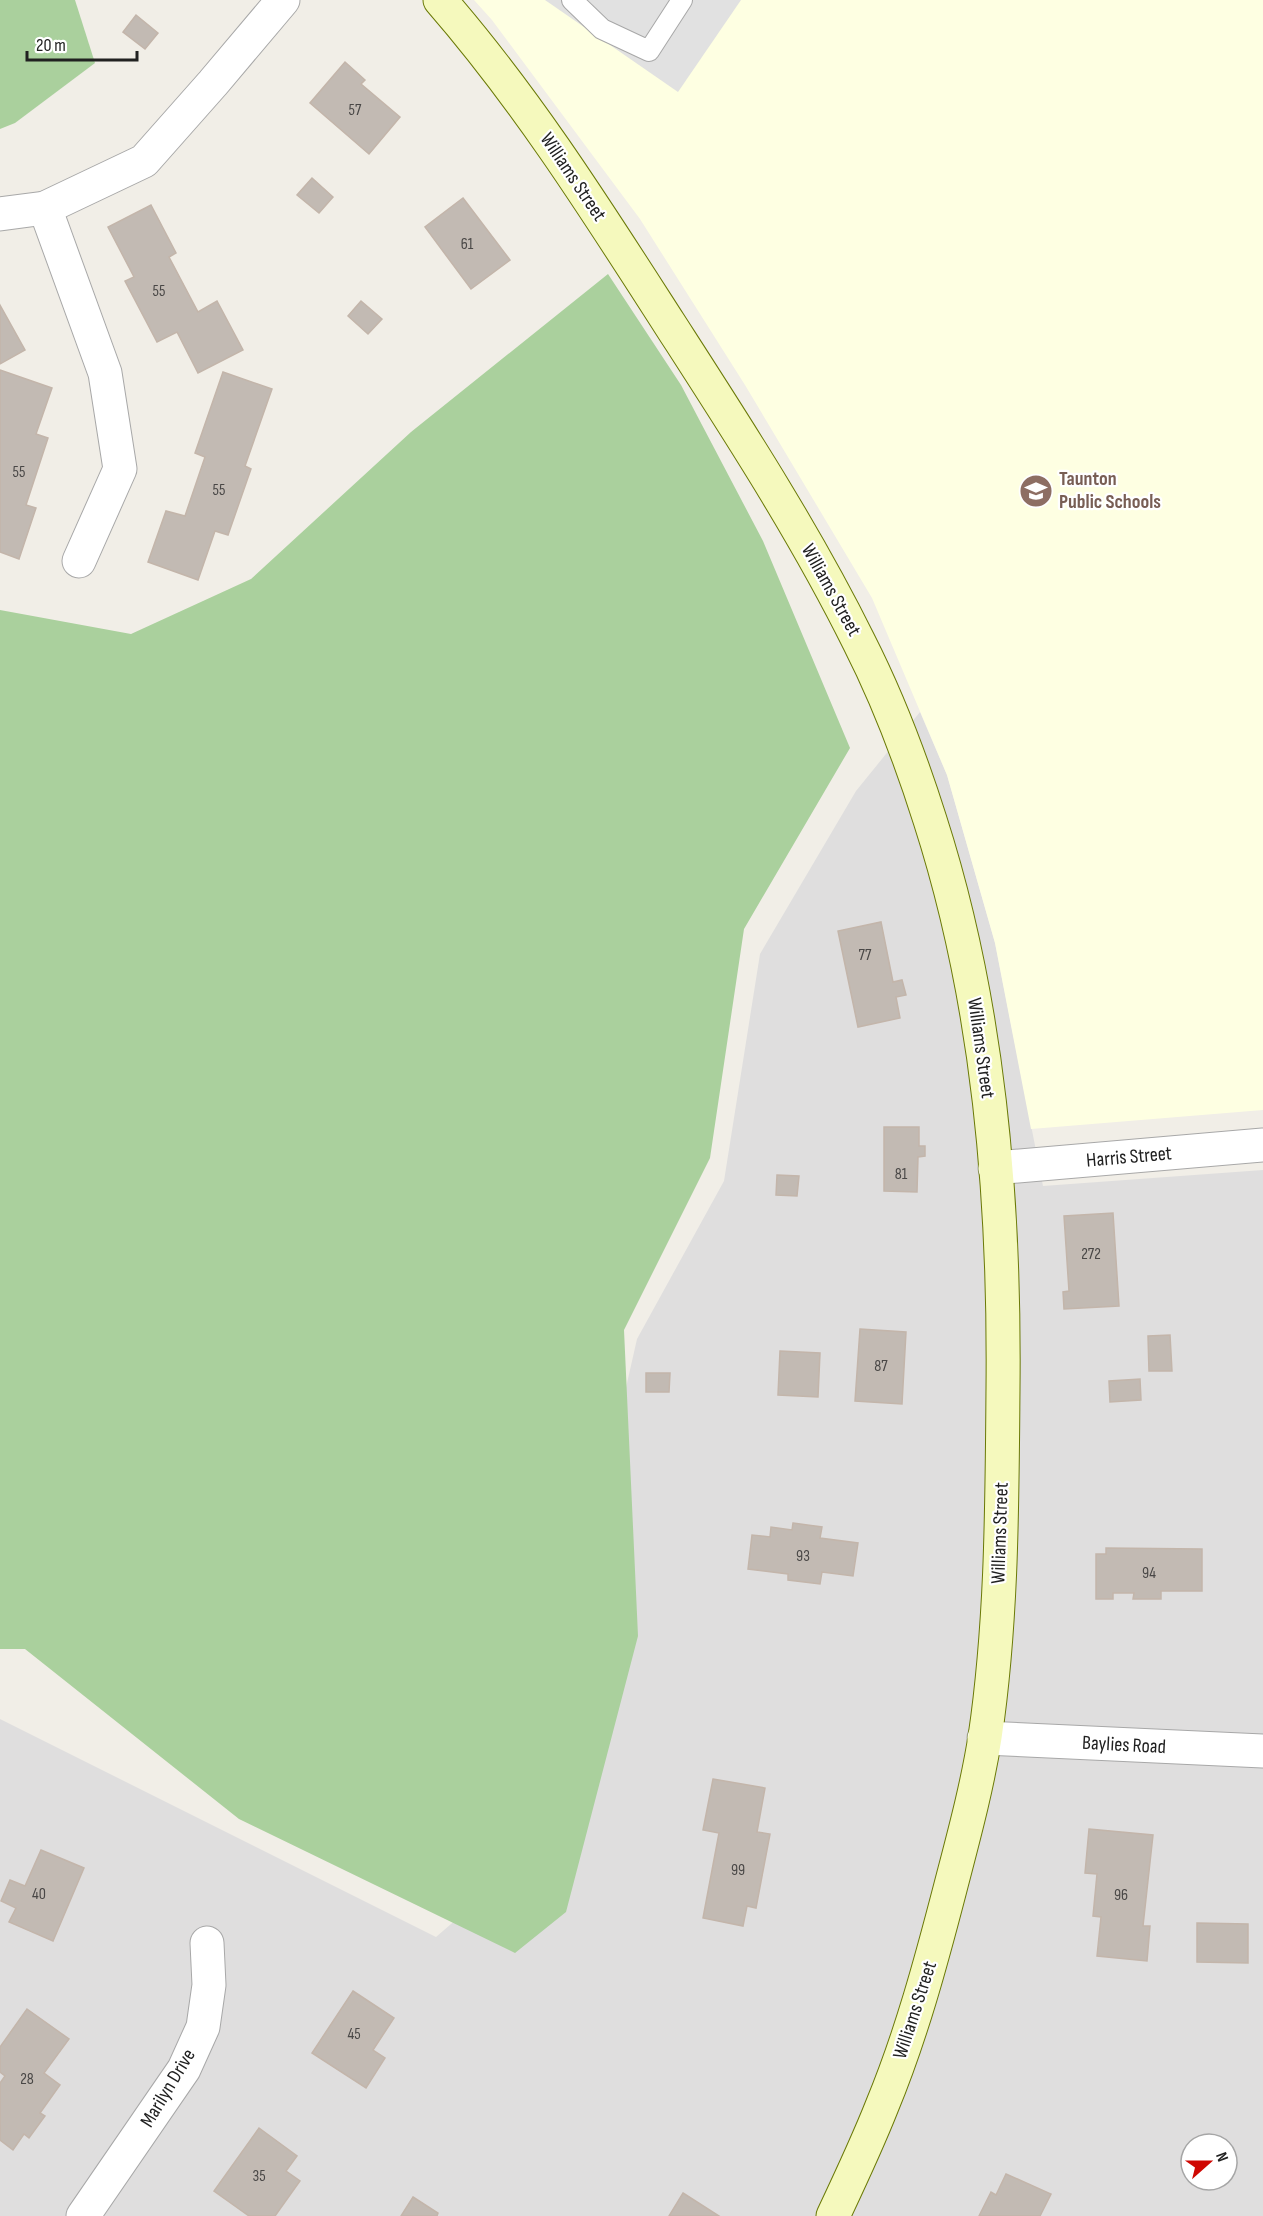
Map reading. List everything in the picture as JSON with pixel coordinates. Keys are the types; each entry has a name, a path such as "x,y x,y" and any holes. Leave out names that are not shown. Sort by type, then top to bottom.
{"street":[{"path":"0,214 45,208 144,161 283,0"},
{"name":"Williams Street","path":"440,0 512,89 587,195 723,407 819,566 862,647 898,732 930,819 956,908 974,993 986,1081 1002,1263 1004,1359 1001,1537 996,1644 984,1738 955,1868 912,2025 885,2102 833,2216"},
{"path":"45,208 105,373 120,469 79,561"},
{"name":"Harris Street","path":"995,1168 1263,1145"},
{"name":"Baylies Road","path":"984,1738 1263,1751"},
{"name":"Marilyn Drive","path":"83,2216 184,2069 203,2027 209,1985 207,1943"}],"lane":[{"path":"572,0 602,29 649,51 682,0"}],"shaded area":[{"name":"Taunton Public Schools","path":"474,0 1263,0 1263,1110 1031,1129 995,943 947,775 872,598 745,385 640,219 492,20"},
{"path":"545,0 741,0 678,92"},
{"path":"920,712 947,775 995,943 1043,1186 1263,1170 1263,2216 0,2216 0,1719 436,1937 495,1886 582,1582 637,1339 724,1181 760,954 856,791"}],"green space":[{"path":"0,0 75,0 95,63 15,123 0,129"},
{"path":"608,274 681,385 763,541 850,748 744,929 710,1158 624,1330 638,1636 566,1912 515,1953 239,1819 25,1649 0,1649 0,610 131,634 251,579 411,432"}],"building":[{"path":"136,15 158,33 145,49 123,32"},
{"path":"345,62 365,80 361,84 400,117 369,154 310,103"},
{"path":"312,178 333,197 319,213 297,195"},
{"path":"463,198 510,260 471,289 425,227"},
{"path":"151,205 176,253 169,257 198,312 217,301 243,350 198,373 177,332 157,342 125,281 134,277 108,227"},
{"path":"361,301 382,319 368,334 348,316"},
{"path":"0,305 25,350 0,364"},
{"path":"0,370 52,388 36,434 48,438 26,505 36,508 19,559 0,552"},
{"path":"223,372 272,389 245,466 251,469 228,535 215,531 198,580 148,562 166,511 185,516 205,457 195,453"},
{"path":"881,922 893,982 902,980 906,995 896,997 900,1018 858,1027 838,931"},
{"path":"884,1127 919,1127 919,1146 925,1146 925,1156 918,1157 917,1192 884,1191"},
{"path":"777,1175 799,1176 797,1196 776,1195"},
{"path":"1113,1213 1119,1306 1064,1309 1063,1292 1069,1291 1064,1216"},
{"path":"860,1329 906,1332 902,1404 855,1401"},
{"path":"1170,1335 1172,1371 1149,1371 1148,1336"},
{"path":"780,1351 820,1353 818,1397 778,1395"},
{"path":"646,1373 670,1373 669,1392 646,1392"},
{"path":"1140,1379 1141,1400 1110,1402 1109,1381"},
{"path":"793,1523 822,1527 820,1538 858,1543 853,1576 822,1572 820,1584 788,1580 788,1574 748,1569 752,1535 770,1537 771,1527 792,1530"},
{"path":"1106,1548 1202,1549 1202,1591 1161,1591 1161,1599 1133,1599 1134,1593 1113,1593 1113,1599 1096,1599 1096,1554 1106,1554"},
{"path":"713,1779 765,1788 757,1832 770,1834 756,1908 747,1906 743,1926 703,1918 719,1833 703,1830"},
{"path":"1089,1829 1153,1835 1143,1926 1150,1926 1147,1961 1097,1956 1101,1917 1093,1916 1097,1874 1085,1873"},
{"path":"41,1850 84,1868 53,1941 9,1922 16,1908 1,1901 10,1880 25,1886"},
{"path":"1197,1923 1248,1924 1248,1963 1197,1962"},
{"path":"353,1991 394,2018 373,2050 385,2058 366,2088 312,2053"},
{"path":"27,2009 69,2039 44,2073 60,2085 40,2113 45,2116 29,2138 24,2134 13,2150 0,2140 0,2083 5,2076 0,2072 0,2047"},
{"path":"259,2128 297,2156 286,2171 300,2181 275,2216 249,2216 214,2191"},
{"path":"1006,2174 1051,2194 1040,2216 979,2216 991,2192 996,2195"},
{"path":"683,2193 719,2216 669,2216"},
{"path":"413,2197 438,2213 437,2216 401,2216"}],"place":[{"name":"Taunton Public Schools","path":"1036,491"}]}
